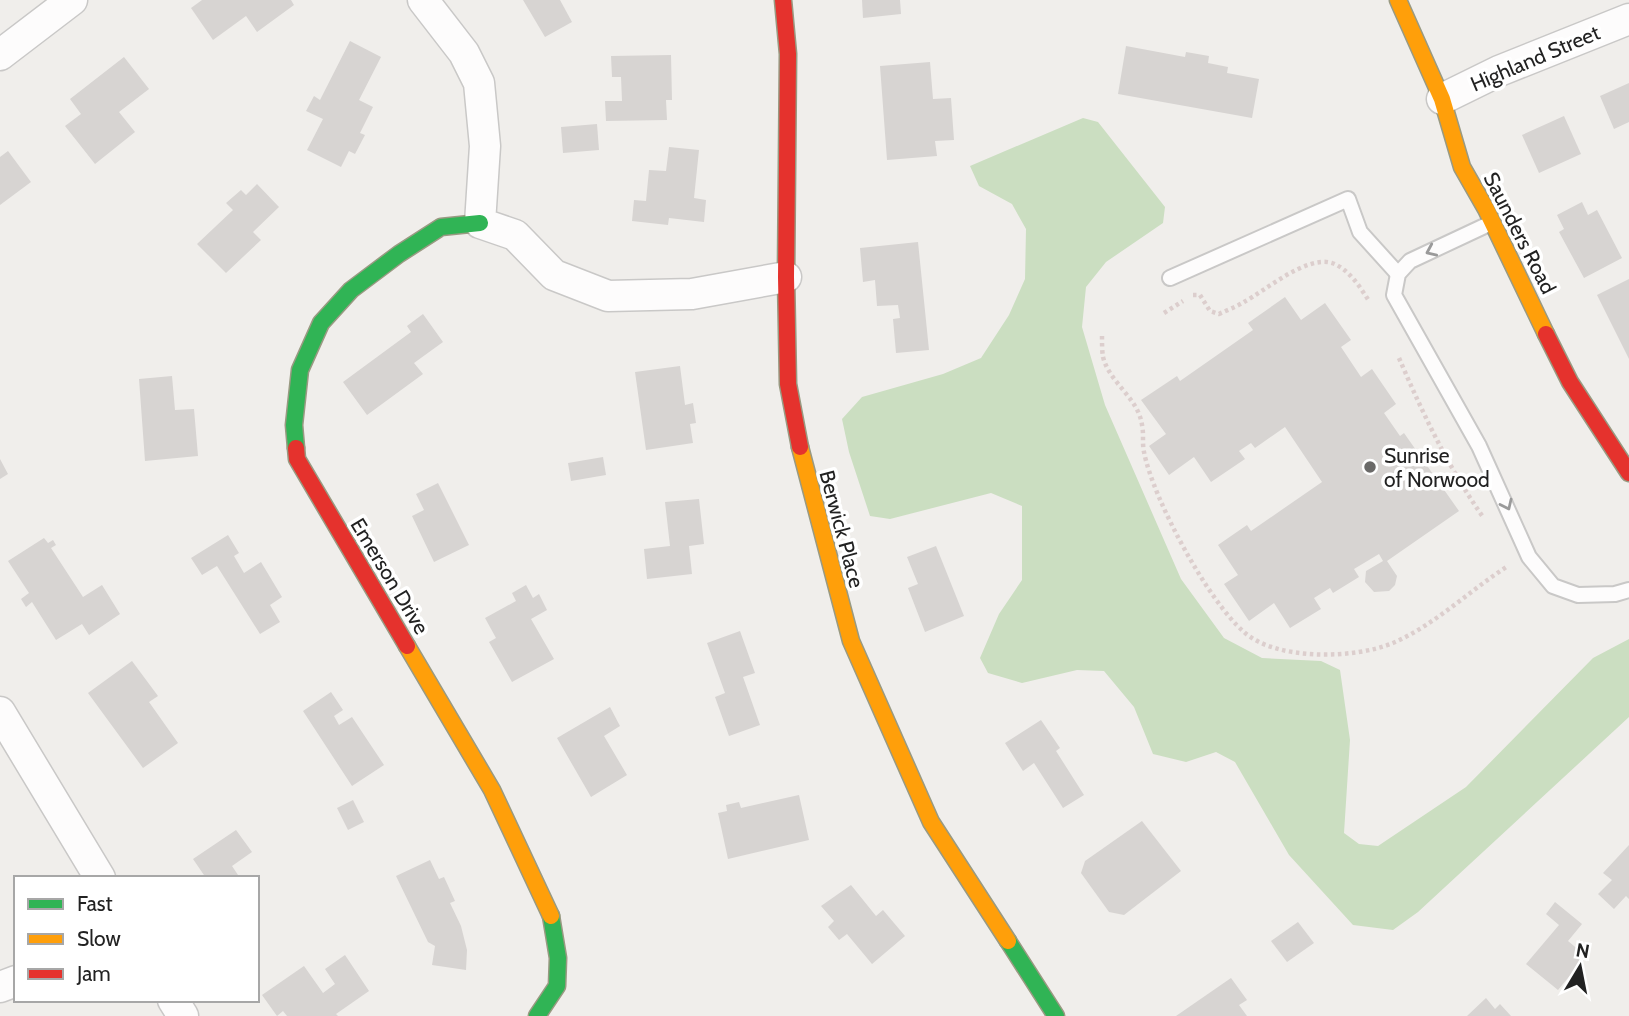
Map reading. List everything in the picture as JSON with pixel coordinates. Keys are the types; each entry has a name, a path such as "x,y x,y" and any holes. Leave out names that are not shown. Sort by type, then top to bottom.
{"street":[{"path":"0,55 72,0"},
{"path":"423,0 464,52 479,83 485,146 480,223 515,235 554,275 608,296 692,294 786,277"},
{"name":"Berwick Place","path":"783,0 788,54 788,384 803,464 851,640 931,822 1056,1016"},
{"name":"Saunders Road","path":"1398,0 1442,99 1462,167 1493,223 1570,382 1629,473"},
{"name":"Highland Street","path":"1442,99 1499,71 1629,19"},
{"name":"Emerson Drive","path":"480,223 441,227 351,290 321,323 300,370 294,425 297,459 492,790 552,918 558,958 557,986 537,1016"},
{"path":"0,712 99,876"}],"lane":[{"path":"1170,278 1348,200 1360,232 1398,274"},
{"path":"1493,223 1409,261 1398,274 1394,295 1479,446 1529,557 1553,586 1578,596 1615,594 1629,590"}],"path":[{"path":"1164,313 1192,295 1200,295 1210,311 1219,314 1244,302 1288,274 1315,263 1330,262 1345,270 1373,306"},
{"path":"1102,336 1102,356 1107,367 1138,410 1142,425 1143,451 1154,487 1171,523 1227,614 1245,633 1261,644 1319,654 1355,652 1392,643 1441,614 1514,562"},
{"path":"1395,348 1419,407 1460,485 1483,518"}],"green space":[{"path":"1083,118 1098,122 1165,207 1163,223 1106,262 1086,287 1082,327 1105,405 1181,579 1224,638 1262,658 1321,661 1340,670 1350,740 1344,833 1359,844 1378,846 1466,787 1593,658 1629,639 1629,717 1418,912 1393,930 1353,925 1289,855 1235,762 1216,752 1186,762 1153,754 1134,707 1104,671 1077,670 1022,683 988,673 980,658 999,614 1022,580 1022,506 991,493 890,519 870,516 849,452 842,419 862,397 943,374 981,358 1009,315 1025,279 1026,229 1012,204 979,186 970,166"}],"building":[{"path":"202,0 291,0 294,5 257,32 246,16 213,40 191,8"},
{"path":"523,0 560,0 572,22 545,37"},
{"path":"862,0 900,0 901,14 863,18"},
{"path":"350,41 381,57 359,100 373,107 360,133 365,135 355,154 349,151 341,167 307,150 323,119 306,111 314,96 320,100"},
{"path":"1126,46 1185,57 1186,52 1209,56 1208,63 1228,67 1227,73 1259,79 1252,118 1118,94"},
{"path":"671,55 672,100 666,100 667,120 606,121 605,101 622,101 621,77 612,77 611,56"},
{"path":"124,57 149,89 119,112 135,132 95,164 65,126 81,114 70,99"},
{"path":"930,62 933,99 951,98 954,140 935,141 937,156 887,160 880,66"},
{"path":"1629,83 1629,122 1614,129 1600,96"},
{"path":"1564,116 1581,154 1539,173 1522,135"},
{"path":"597,124 599,150 563,153 561,127"},
{"path":"669,147 699,150 694,198 706,200 704,222 669,218 668,225 632,221 634,200 646,201 649,170 666,171"},
{"path":"8,151 31,182 0,205 0,157"},
{"path":"257,184 279,207 253,232 261,240 226,273 197,244 233,210 226,203 241,190 246,195"},
{"path":"1582,202 1588,215 1597,210 1622,258 1584,278 1559,232 1564,229 1557,215"},
{"path":"918,242 929,350 896,353 893,319 900,318 898,305 877,306 875,280 863,282 860,248"},
{"path":"1629,279 1629,359 1597,295"},
{"name":"Sunrise of Norwood","path":"1285,297 1301,320 1325,303 1351,340 1341,347 1361,377 1372,369 1396,404 1384,413 1400,436 1404,433 1459,511 1387,561 1397,576 1395,585 1389,591 1374,592 1365,582 1366,571 1383,561 1379,554 1354,569 1359,577 1333,593 1330,588 1314,598 1321,609 1290,628 1274,603 1249,621 1224,584 1238,575 1218,545 1247,525 1251,531 1322,482 1285,427 1255,448 1251,443 1239,451 1245,459 1211,482 1194,457 1169,475 1149,446 1166,434 1141,400 1177,376 1180,381 1253,330 1248,323"},
{"path":"423,314 443,342 414,363 423,374 367,415 343,382 411,332 407,326"},
{"path":"680,366 685,405 693,403 696,423 690,424 693,443 646,450 635,372"},
{"path":"172,376 175,410 194,409 198,456 145,461 139,379"},
{"path":"603,457 606,475 571,481 568,463"},
{"path":"0,459 8,474 0,479"},
{"path":"438,483 469,545 434,562 412,516 424,510 416,494"},
{"path":"699,499 704,544 689,546 692,574 647,579 644,549 670,546 665,502"},
{"path":"228,535 239,553 234,556 244,573 261,562 282,597 270,605 280,622 260,634 217,566 202,575 191,558"},
{"path":"44,538 48,543 53,540 56,545 51,548 83,597 102,585 120,614 89,635 82,624 56,640 32,602 26,607 21,599 29,593 8,561"},
{"path":"936,546 964,616 925,632 908,588 918,584 907,557"},
{"path":"526,585 533,598 539,594 547,610 531,619 554,659 512,682 489,642 496,638 485,618 516,601 512,593"},
{"path":"740,631 755,673 743,677 760,725 729,736 715,697 725,693 707,643"},
{"path":"132,661 158,696 149,702 178,743 143,768 88,693"},
{"path":"331,692 343,710 334,716 339,725 352,717 384,765 352,786 303,711"},
{"path":"610,707 620,726 604,736 627,775 591,797 557,738"},
{"path":"1041,720 1060,748 1056,751 1084,795 1063,808 1034,763 1023,771 1005,743"},
{"path":"799,795 809,840 728,859 718,813 727,811 726,805 739,802 741,808"},
{"path":"353,800 364,822 348,830 337,808"},
{"path":"1142,821 1181,871 1124,915 1109,912 1081,873 1085,861"},
{"path":"236,830 252,852 232,866 239,876 205,876 193,859"},
{"path":"1629,845 1629,899 1626,896 1614,909 1598,894 1612,880 1603,873"},
{"path":"430,860 439,879 444,877 455,901 450,903 461,926 467,950 466,970 432,965 435,946 428,942 396,876"},
{"path":"851,885 876,916 883,910 905,936 872,964 847,934 839,940 828,927 834,921 821,906"},
{"path":"1555,902 1582,924 1568,941 1586,956 1558,990 1526,964 1559,925 1546,914"},
{"path":"1298,922 1314,943 1287,962 1271,941"},
{"path":"345,955 369,991 336,1014 338,1016 287,1016 283,1011 277,1016 262,995 304,966 323,993 335,984 325,969"},
{"path":"1231,978 1247,1000 1239,1005 1247,1016 1176,1016"},
{"path":"1486,998 1495,1009 1500,1004 1511,1016 1467,1016"}],"traffic: fast":[{"path":"296,448 294,425 300,370 321,323 351,290 441,227 480,223"},
{"path":"537,1016 557,986 558,958 551,916"},
{"path":"1008,941 1056,1016"}],"traffic: slow":[{"path":"1398,0 1442,99 1462,167 1486,209 1546,334"},
{"path":"800,447 851,641 931,822 1008,941"},
{"path":"407,646 492,790 551,916"}],"traffic: jam":[{"path":"783,0 788,54 788,384 800,447"},
{"path":"1546,334 1570,382 1629,473"},
{"path":"296,448 297,459 407,646"}],"place":[{"name":"Sunrise of Norwood","path":"1370,467"}]}
